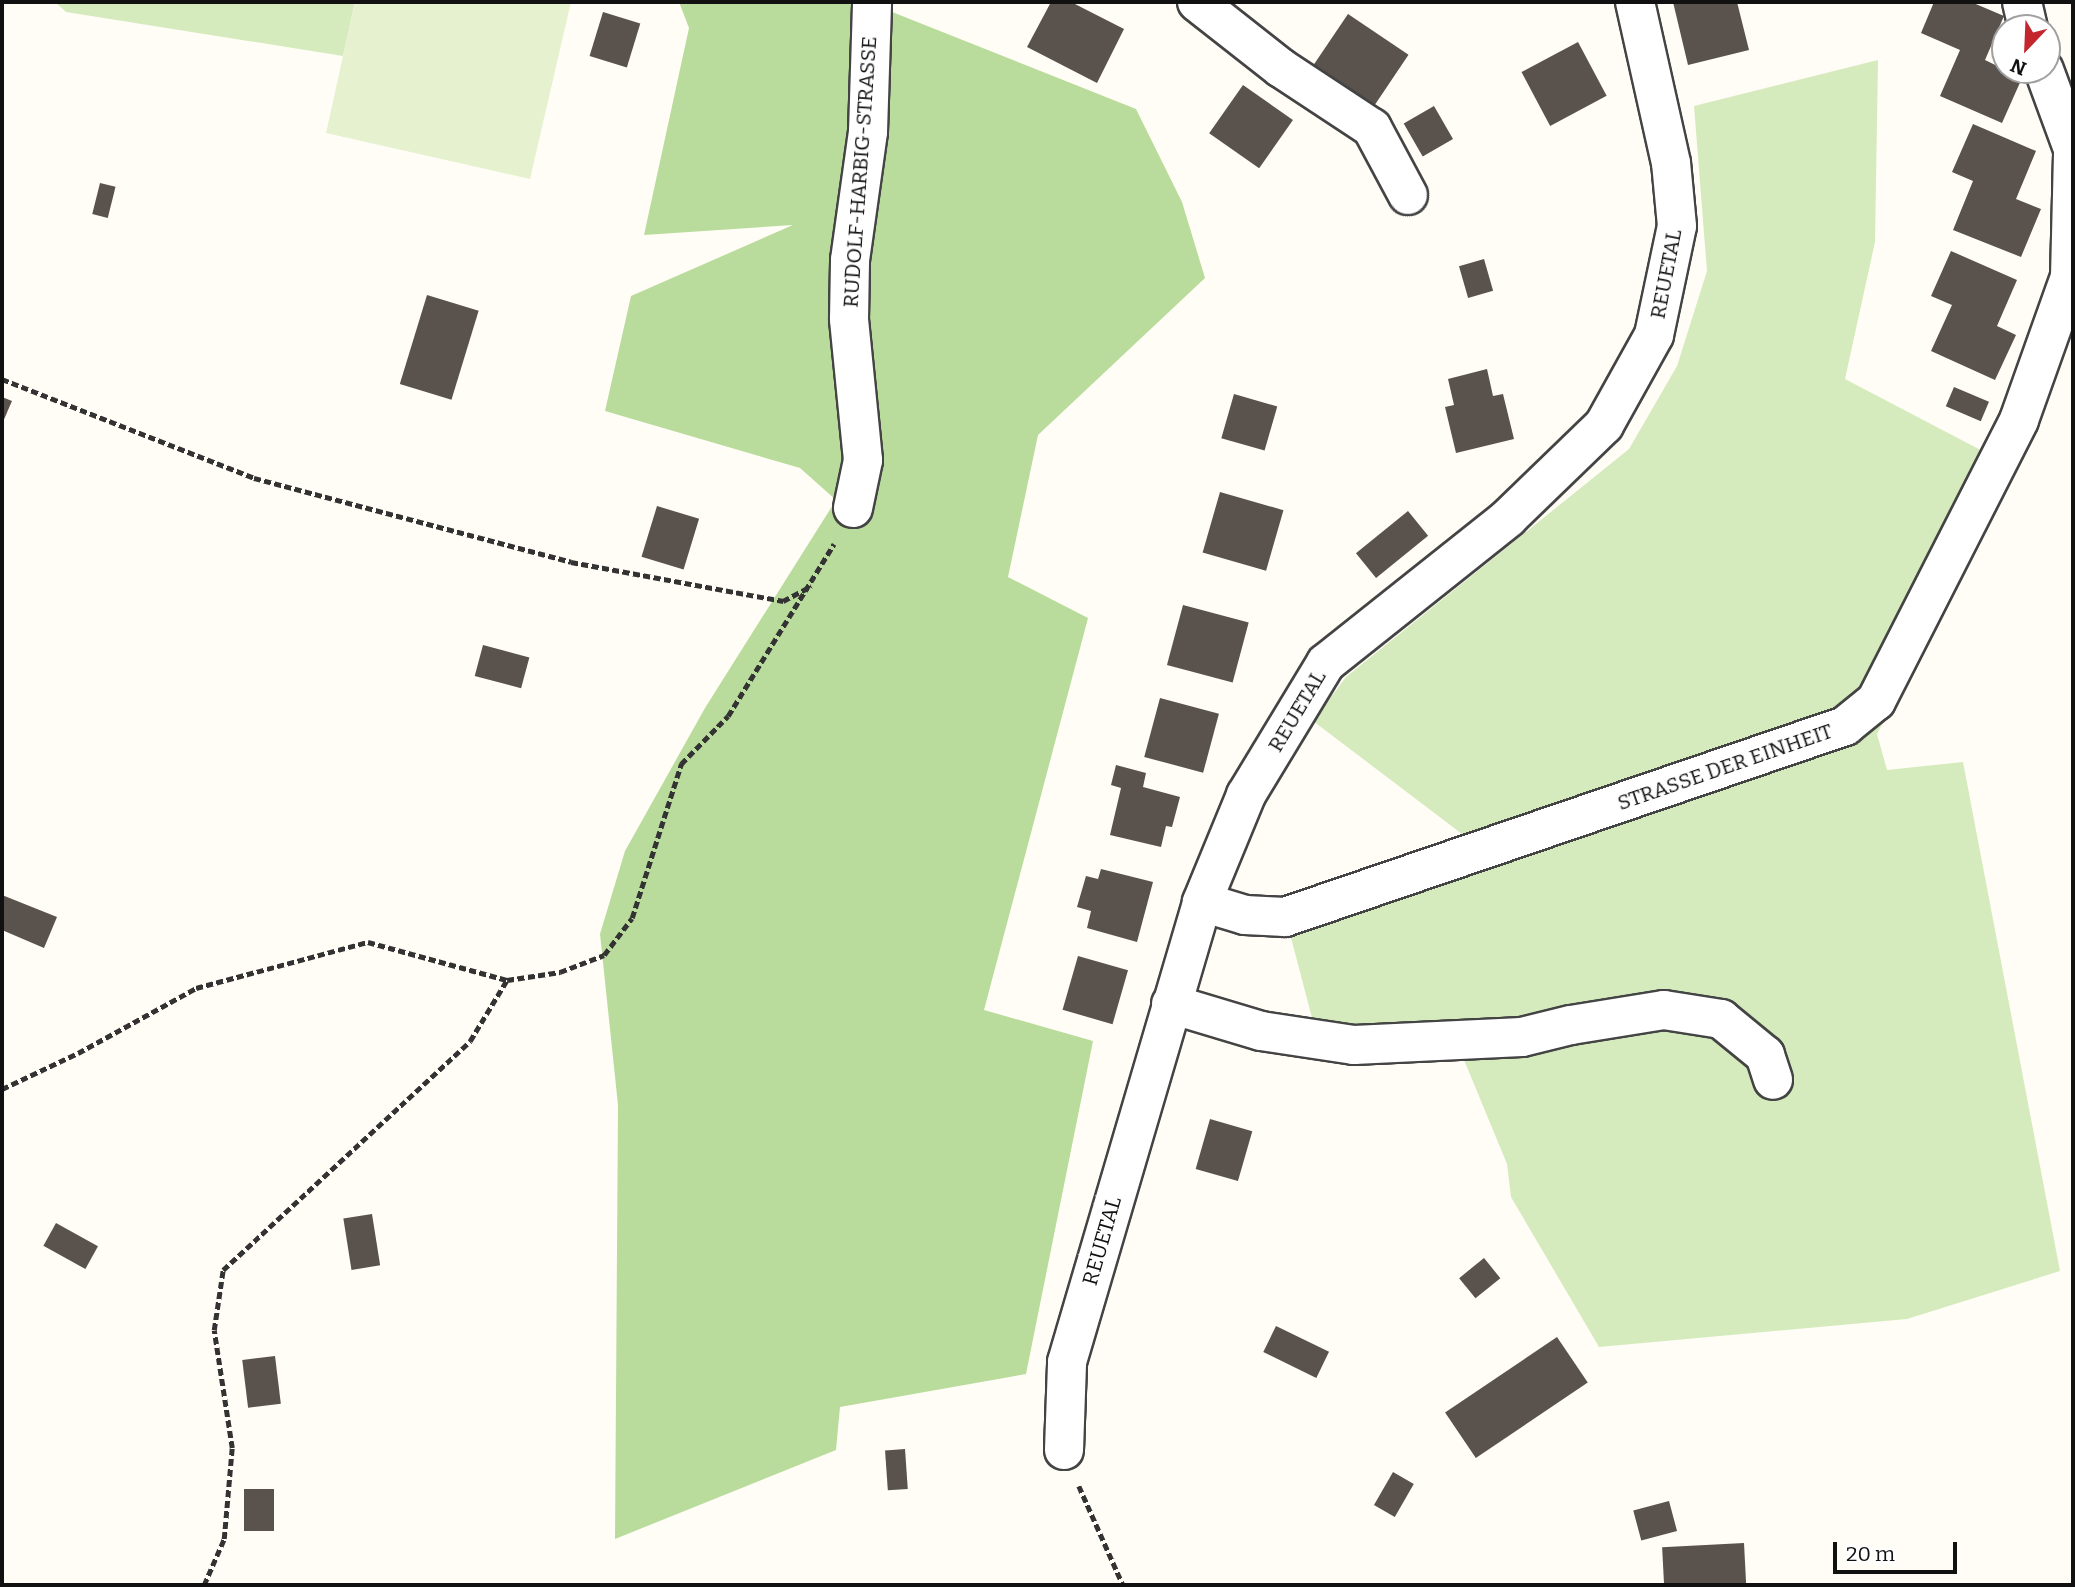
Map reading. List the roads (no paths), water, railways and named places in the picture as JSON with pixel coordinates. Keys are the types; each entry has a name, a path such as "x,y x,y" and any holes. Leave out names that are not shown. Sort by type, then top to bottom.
{"street":[{"name":"RUDOLF-HARBIG-STRASSE","path":"853,508 863,460 849,319 850,260 868,132 872,2"},
{"path":"1198,2 1281,68 1372,128 1408,195"},
{"name":"REUETAL","path":"1064,1450 1067,1362 1202,902 1246,796 1326,663 1508,518 1604,425 1654,335 1677,226 1671,163 1635,2"},
{"name":"STRASSE DER EINHEIT","path":"1202,902 1245,915 1284,917 1845,726 1875,701 2019,420 2070,277 2073,151 2049,84"},
{"path":"1171,1004 1261,1031 1354,1045 1522,1037 1571,1025 1664,1010 1721,1020 1765,1055 1773,1080"}]}
